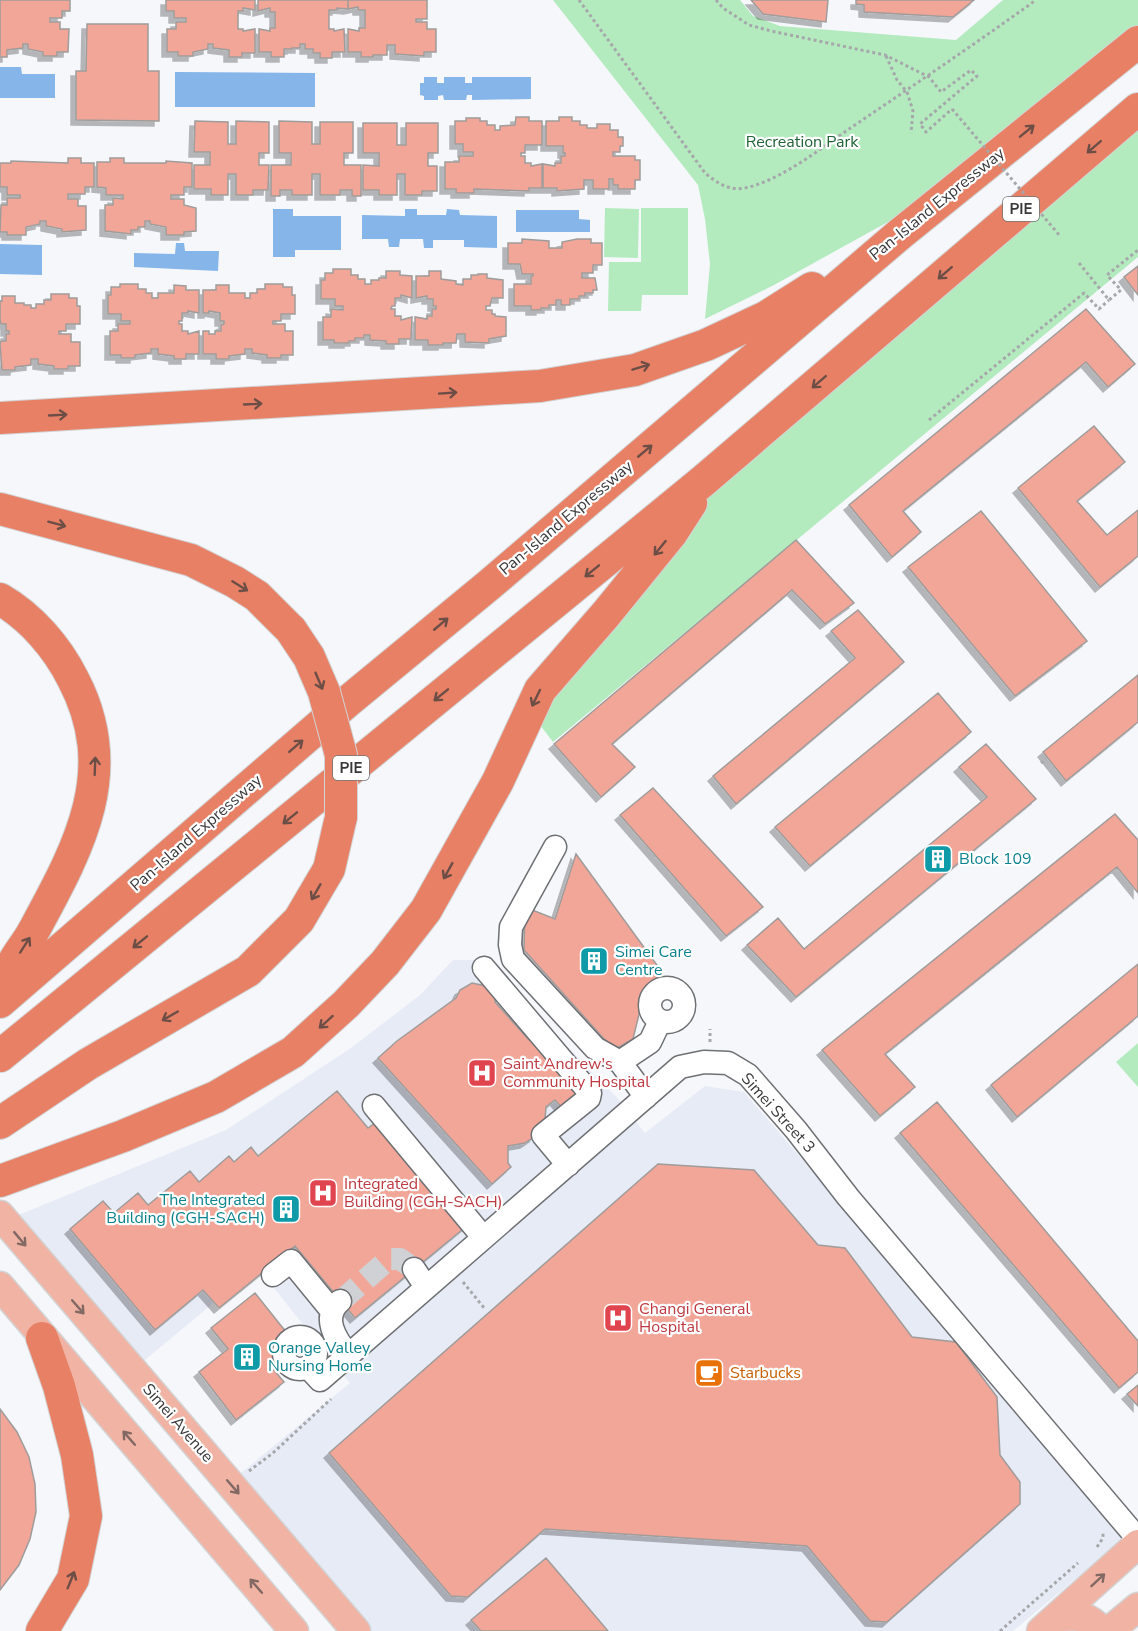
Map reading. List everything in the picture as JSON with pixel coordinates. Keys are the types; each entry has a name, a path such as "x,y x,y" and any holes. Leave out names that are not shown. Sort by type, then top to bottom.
{"highway":[{"name":"Pan-Island Expressway","path":"0,1000 347,702 489,585 900,234 1138,42"},
{"name":"PIE","path":"0,1056 703,481 1138,109"},
{"path":"0,418 540,386 636,370 706,345 766,317 900,234"},
{"path":"0,1180 123,1136 216,1097 293,1052 345,1004 385,963 426,910 498,781 540,690 671,534 703,481"},
{"path":"0,509 191,560 257,596 291,630 309,657 324,692 341,755 341,817 329,869 299,920 248,971 88,1064 0,1123"},
{"path":"0,599 17,609 63,660 91,721 95,770 91,802 61,881 26,945 12,964 0,1000"},
{"path":"42,1338 59,1386 77,1455 86,1516 73,1579 42,1631"}],"main road":[{"name":"Simei Avenue","path":"0,1215 356,1631"},
{"path":"0,1287 294,1631"},
{"path":"1050,1624 1138,1544"},
{"path":"1109,1631 1138,1607"},
{"path":"1050,1624 1078,1616 1087,1618 1102,1631"}],"street":[{"path":"555,847 511,927 510,945 513,959 595,1048 620,1062 646,1097"},
{"path":"484,968 590,1093 589,1098 543,1135 568,1165"},
{"path":"620,1062 650,1042 660,1021"},
{"name":"Simei Street 3","path":"308,1367 320,1380 420,1278 483,1237 680,1067 704,1062 728,1063 748,1075 796,1130 848,1197 1138,1539"},
{"path":"374,1106 483,1237"},
{"path":"273,1275 291,1261 336,1306 332,1324 336,1339 348,1354"}],"path":[{"path":"579,0 705,173 730,189 744,188 774,177 803,161 907,92 1036,0"},
{"path":"716,0 723,8 749,25 885,55 928,77 941,92 971,70 977,76 920,124 926,132 952,109 1060,236"},
{"path":"885,55 897,80 907,92 913,111 911,133"},
{"path":"928,420 1084,294 1099,309 1121,290 1107,275 1138,250"},
{"path":"1079,263 1109,300"},
{"path":"1041,763 1046,759"},
{"path":"710,1029 710,1040"},
{"path":"460,1278 485,1309"},
{"path":"1089,1554 1103,1538 1102,1525"},
{"path":"1000,1631 1081,1561"}],"shaded area":[{"name":"Changi General Hospital","path":"453,960 483,960 617,1098 645,1133 705,1086 744,1092 1127,1536 1013,1631 366,1631 235,1478 350,1383 257,1267 140,1364 16,1216 226,1130 351,1048 420,995"}],"green space":[{"name":"Recreation Park","path":"553,0 740,0 753,16 780,26 956,40 1003,0 1138,0 1138,25 942,192 774,285 705,319 710,264 705,219 698,185"},
{"path":"1138,114 1138,257 553,742 537,721 690,509"},
{"path":"605,208 639,209 638,258 604,257"},
{"path":"641,208 688,208 688,295 642,295 641,311 608,311 609,262 641,262"},
{"path":"1138,1043 1138,1087 1116,1062"}],"water":[{"path":"0,67 21,67 22,74 55,74 55,98 0,98"},
{"path":"175,72 315,73 315,107 175,107"},
{"path":"424,77 437,77 437,83 444,83 444,77 465,77 465,83 472,83 472,77 531,77 531,99 472,100 472,95 467,95 466,100 444,100 443,95 438,96 438,100 424,100 424,96 420,95 420,83 424,83"},
{"path":"273,209 293,209 293,216 341,216 341,250 295,250 295,257 273,257"},
{"path":"405,209 417,209 417,215 446,215 447,209 459,210 460,215 497,216 497,248 464,247 464,240 433,240 433,248 424,248 423,239 400,239 399,247 389,247 388,239 362,239 362,215 405,216"},
{"path":"516,210 579,210 579,219 590,220 590,232 516,232"},
{"path":"176,243 184,243 185,251 219,251 218,271 134,267 134,253 175,254"},
{"path":"0,244 42,245 42,275 0,274"}],"building":[{"path":"0,0 70,0 70,11 62,11 62,18 50,18 50,22 60,22 60,29 69,29 68,52 57,52 57,56 43,56 43,52 28,49 28,44 23,44 23,48 7,50 7,57 0,57"},
{"path":"166,0 255,0 255,10 243,8 243,11 238,11 238,29 243,29 243,31 255,29 255,53 242,53 242,57 229,57 229,50 213,48 213,44 208,44 208,49 193,52 193,56 178,56 178,52 167,52 167,29 176,29 176,22 186,22 186,18 174,18 174,11 166,11"},
{"path":"258,0 348,0 348,9 329,10 329,29 334,29 334,31 344,29 345,52 332,52 332,58 320,58 320,53 313,53 313,49 305,49 305,44 300,44 300,48 284,49 284,57 271,57 271,52 259,52 259,29 270,31 270,28 275,28 275,12 270,12 270,8 258,11"},
{"path":"348,0 427,0 427,19 416,19 416,22 427,22 427,29 436,29 436,52 424,52 424,56 395,54 395,45 387,45 387,55 361,57 361,52 348,52 348,29 359,31 359,28 365,28 365,10 358,10 358,7 348,9"},
{"path":"751,0 828,0 826,22 763,14"},
{"path":"856,0 974,0 953,17 864,12 864,5 856,4"},
{"path":"87,24 148,24 148,71 159,71 159,121 76,120 76,71 86,71"},
{"path":"516,117 529,117 529,121 542,121 542,145 525,145 525,153 521,153 521,156 525,156 525,163 531,163 531,166 542,164 542,188 529,188 529,191 474,189 474,193 456,193 456,189 445,189 445,162 459,162 459,156 473,156 473,152 463,152 463,144 455,144 455,121 480,118 480,121 487,121 487,125 495,125 495,130 500,130 500,126 515,125"},
{"path":"559,117 572,117 572,121 580,121 580,125 587,125 587,128 597,128 597,124 610,124 610,130 618,130 618,137 623,137 623,146 620,146 620,152 613,152 613,156 635,156 635,160 640,160 640,180 635,180 635,189 618,189 618,185 613,185 613,179 609,179 609,189 593,189 593,180 584,180 584,189 557,191 557,188 543,188 543,164 555,166 555,163 561,163 561,156 565,156 563,146 546,146 546,121 559,121"},
{"path":"195,121 228,122 228,144 236,144 236,121 269,122 269,153 259,153 259,165 269,165 268,190 253,190 253,195 236,195 236,174 228,174 228,195 211,195 211,189 194,189 194,165 210,165 210,152 194,152"},
{"path":"279,121 312,122 312,144 320,144 320,122 353,122 353,153 344,153 344,165 361,165 361,196 352,196 352,190 340,190 340,195 320,195 320,174 312,174 312,195 292,195 292,190 280,190 280,196 271,196 271,165 291,165 291,153 279,153"},
{"path":"363,123 397,123 397,145 406,145 406,123 438,123 438,153 428,153 428,166 437,166 437,191 422,191 422,195 405,195 405,174 397,174 397,195 379,195 379,190 363,190 363,165 379,166 379,153 363,153"},
{"path":"68,158 81,158 81,163 94,163 94,187 85,187 85,194 68,194 68,199 78,199 78,206 86,206 86,230 62,232 62,229 46,226 46,221 40,221 40,224 26,227 26,235 7,235 7,232 0,232 1,205 7,205 7,198 20,198 20,195 7,195 7,187 0,187 0,163 11,163 11,161 68,163"},
{"path":"110,158 124,158 124,163 166,163 166,161 192,163 192,187 184,187 184,195 171,195 171,199 184,199 184,205 196,208 196,231 184,232 184,235 166,235 166,227 145,221 145,227 131,230 131,234 105,231 105,205 113,205 113,198 123,199 123,195 106,195 106,188 97,187 97,162 110,162"},
{"path":"522,239 549,241 549,248 562,248 562,242 577,239 591,239 591,243 602,243 602,265 593,265 593,273 582,273 582,278 595,278 597,290 593,290 593,293 585,293 585,296 579,296 579,299 570,299 570,305 561,305 561,300 556,300 556,305 549,305 549,308 541,308 541,310 531,310 531,306 514,306 514,284 531,284 531,276 533,276 533,274 522,274 520,264 508,264 508,243 522,243"},
{"path":"1138,266 1138,295 1124,277"},
{"path":"333,269 351,269 351,275 358,275 358,279 365,279 365,284 371,284 371,280 386,278 386,271 400,271 400,275 412,276 412,298 401,295 401,298 395,298 395,306 391,309 395,309 395,316 401,316 401,320 412,317 411,339 399,339 399,344 370,340 370,335 355,338 355,341 349,341 349,343 323,340 323,317 331,317 331,309 343,310 343,306 335,306 335,299 321,299 321,280 325,280 325,273 333,273"},
{"path":"429,271 441,271 441,279 456,281 456,284 463,285 463,279 471,279 471,275 478,274 487,274 487,278 503,280 503,298 492,298 486,310 492,310 495,316 506,317 506,336 489,339 489,343 465,342 465,334 457,334 456,343 443,343 443,345 428,345 428,340 415,340 415,317 427,319 427,316 432,316 432,309 436,309 436,306 433,306 433,299 427,299 427,296 416,298 416,276 429,276"},
{"path":"120,284 138,284 138,289 146,289 146,293 152,293 152,298 158,298 158,293 174,293 174,285 186,286 186,290 199,290 199,313 188,311 188,313 182,313 182,321 179,321 179,324 182,324 182,331 188,331 188,334 199,331 199,354 186,354 186,359 174,359 174,356 158,354 158,349 151,349 151,353 135,355 135,358 110,355 110,331 118,331 118,324 130,324 130,321 121,321 121,314 108,314 108,295 111,295 111,287 120,287"},
{"path":"265,284 283,284 283,287 292,287 292,295 295,295 295,314 281,314 281,321 273,321 273,324 285,324 285,331 293,331 293,355 267,358 267,355 252,353 252,349 245,349 245,354 229,356 229,359 216,359 216,354 203,354 203,331 215,334 215,331 221,331 224,321 220,321 220,313 209,311 209,313 203,313 203,290 216,290 216,285 229,285 229,293 245,293 245,298 250,298 250,293 257,293 257,289 265,289"},
{"path":"51,294 69,294 69,298 77,298 77,306 80,306 80,324 66,324 66,331 59,331 59,334 71,334 71,342 80,342 80,366 54,369 54,366 38,364 38,359 31,359 31,365 15,367 15,370 2,370 0,344 1,341 6,341 6,334 9,334 9,331 6,331 6,324 1,324 0,320 2,296 15,296 15,303 24,303 24,305 31,305 31,308 36,308 36,304 44,304 44,300 51,300"},
{"path":"1086,309 1135,364 1108,387 1086,362 903,511 921,532 892,557 849,505"},
{"path":"1094,426 1125,462 1077,501 1107,535 1138,510 1138,556 1100,587 1018,488"},
{"path":"981,511 1087,641 1015,696 908,567"},
{"path":"796,540 854,603 825,624 792,590 612,744 635,767 601,797 554,744"},
{"path":"858,610 904,662 736,804 713,776 855,658 831,631"},
{"path":"1138,675 1138,722 1066,781 1043,752"},
{"path":"938,693 971,732 810,866 775,827"},
{"name":"Block 109","path":"986,744 1036,799 796,997 747,945 778,918 804,949 987,797 959,767"},
{"path":"653,788 763,907 726,936 620,815"},
{"path":"1115,814 1138,840 1138,893 1117,867 885,1054 915,1087 880,1116 822,1050"},
{"name":"Simei Care Centre","path":"576,854 662,972 644,994 633,1039 614,1050 524,950 525,907 555,919"},
{"path":"1138,964 1138,1016 1017,1117 991,1085"},
{"path":"472,983 486,986 495,997 495,1002 529,1040 533,1036 583,1090 563,1109 555,1100 546,1107 545,1120 534,1137 525,1143 508,1146 508,1163 511,1167 492,1184 378,1058 397,1041 456,998 460,990"},
{"name":"The Integrated Building (CGH-SACH)","path":"337,1091 368,1128 379,1120 468,1225 355,1318 295,1246 219,1308 203,1290 155,1330 70,1229 103,1201 114,1213 138,1193 148,1205 190,1171 199,1182 229,1156 234,1162 251,1147 258,1156"},
{"path":"937,1102 1138,1341 1138,1372 1119,1388 900,1133"},
{"path":"658,1164 754,1170 818,1245 845,1248 912,1337 956,1342 997,1397 1000,1455 1020,1482 1020,1504 887,1622 870,1621 807,1546 545,1529 468,1597 451,1596 329,1453"},
{"name":"Orange Valley Nursing Home","path":"255,1293 294,1342 268,1363 284,1382 236,1420 199,1372 228,1349 211,1328"},
{"path":"1138,1385 1138,1406 1127,1394"},
{"path":"0,1409 17,1432 29,1457 35,1484 36,1512 30,1539 19,1565 0,1590"},
{"path":"546,1558 608,1631 481,1631 471,1620"}],"tunnel":[{"path":"341,1301 389,1259 400,1259 414,1269"}],"place":[{"name":"Block 109","path":"938,859"},
{"name":"Simei Care Centre","path":"594,961"},
{"name":"Saint Andrew's Community Hospital","path":"482,1073"},
{"name":"Integrated Building (CGH-SACH)","path":"323,1193"},
{"name":"The Integrated Building (CGH-SACH)","path":"286,1209"},
{"name":"Changi General Hospital","path":"618,1318"},
{"name":"Orange Valley Nursing Home","path":"247,1357"},
{"name":"Starbucks","path":"709,1373"}]}
